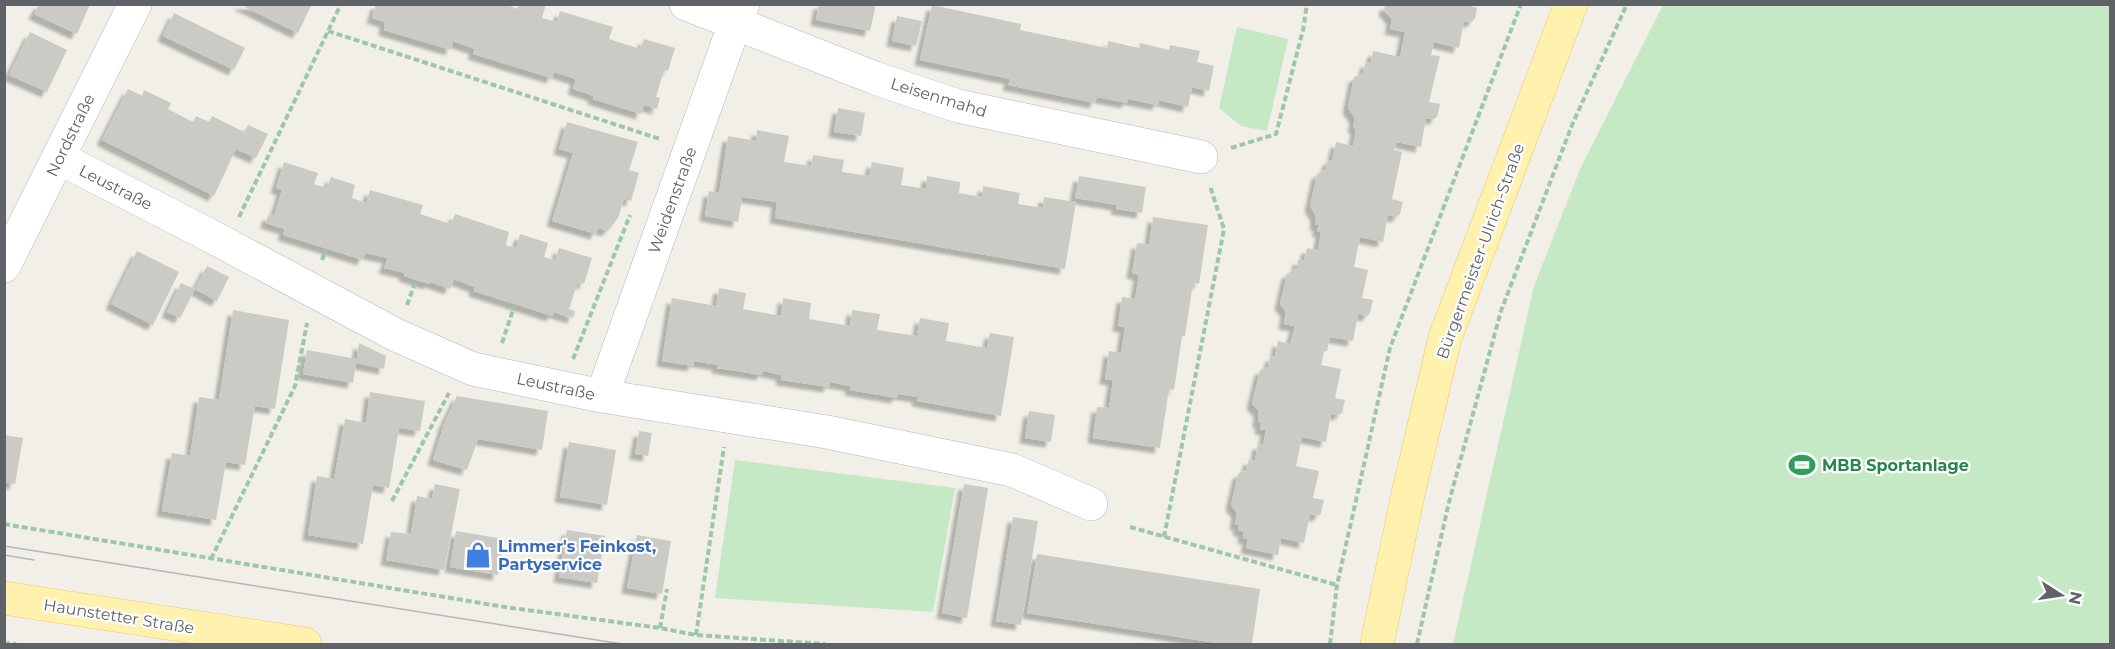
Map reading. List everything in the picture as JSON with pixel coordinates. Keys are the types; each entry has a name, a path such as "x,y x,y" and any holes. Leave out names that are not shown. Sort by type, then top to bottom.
{"main road":[{"name":"Bürgermeister-Ulrich-Straße","path":"1377,645 1408,494 1445,338 1571,4"},
{"name":"Haunstetter Straße","path":"4,598 193,636 304,645"}],"street":[{"name":"Nordstraße","path":"4,266 135,4"},
{"name":"Leisenmahd","path":"686,4 739,14 875,78 958,106 1201,157"},
{"name":"Weidenstraße","path":"602,396 739,14"},
{"name":"Leustraße","path":"60,158 396,335 478,369 602,396 827,432 1012,470 1091,504"}],"path":[{"path":"226,244 341,4"},
{"path":"1164,537 1224,229 1201,157 1276,134 1303,30 1307,4"},
{"path":"1330,645 1336,585 1390,348 1521,4"},
{"path":"1417,645 1449,502 1501,311 1572,125 1627,4"},
{"path":"328,31 660,139"},
{"path":"562,387 632,210"},
{"path":"211,559 295,386 313,290"},
{"path":"392,501 478,369 515,304"},
{"path":"696,635 728,417"},
{"path":"4,524 505,607 696,635 825,645"},
{"path":"1130,527 1336,585"},
{"path":"660,628 667,589"},
{"path":"4,643 16,645"}],"green space":[{"name":"MBB Sportanlage","path":"1663,5 2110,5 2110,644 1453,644 1534,286 1581,167"},
{"path":"1237,27 1288,39 1267,131 1241,126 1219,108"},
{"path":"735,460 955,488 933,612 715,598"}],"building":[{"path":"39,4 90,4 77,34 34,14"},
{"path":"239,4 312,4 298,33"},
{"path":"376,4 505,4 517,9 519,4 546,4 542,18 557,22 560,11 613,27 609,39 640,49 644,39 675,48 668,71 664,70 656,97 660,98 657,109 644,105 641,114 593,99 594,96 573,89 576,79 554,72 552,78 473,54 475,49 453,41 451,50 384,30 385,22 372,18"},
{"path":"819,4 876,4 870,31 816,20"},
{"path":"932,5 1021,24 1020,30 1107,48 1108,41 1139,48 1140,43 1169,50 1170,45 1200,51 1197,62 1214,66 1209,91 1192,87 1188,107 1159,100 1158,105 1128,99 1127,103 1097,97 1095,103 1008,85 1010,79 920,60"},
{"path":"1385,5 1467,5 1477,8 1475,19 1471,22 1464,21 1459,48 1434,42 1431,55 1440,56 1429,102 1440,104 1437,117 1426,118 1421,147 1397,142 1394,150 1402,152 1392,199 1403,202 1400,214 1396,217 1388,215 1383,242 1360,237 1354,267 1368,270 1362,298 1373,300 1370,313 1367,316 1358,314 1353,341 1330,337 1327,351 1324,351 1321,365 1341,369 1335,398 1345,400 1342,413 1331,414 1326,442 1302,437 1296,466 1319,471 1313,498 1324,500 1321,513 1318,516 1310,514 1304,543 1281,538 1278,555 1246,548 1248,539 1243,538 1244,532 1238,530 1239,525 1235,524 1237,513 1231,505 1238,474 1246,470 1249,459 1255,461 1258,444 1263,445 1266,430 1260,429 1259,411 1252,404 1260,370 1268,367 1271,356 1275,357 1278,341 1290,344 1295,326 1284,324 1286,312 1280,304 1287,274 1297,268 1298,259 1304,261 1307,248 1318,250 1321,232 1317,231 1319,225 1315,225 1316,216 1310,206 1317,174 1326,169 1328,160 1332,160 1336,142 1353,146 1355,118 1348,108 1354,77 1363,73 1366,62 1371,63 1373,51 1400,57 1405,32 1390,29 1392,19 1384,10"},
{"path":"174,13 245,48 234,70 163,36"},
{"path":"897,16 922,21 916,46 892,41"},
{"path":"30,32 67,50 47,92 9,75"},
{"path":"128,89 142,96 144,90 171,103 168,109 193,122 196,116 209,122 212,116 244,132 248,125 268,134 256,158 236,149 214,196 102,140"},
{"path":"838,108 865,113 861,136 834,132"},
{"path":"567,122 638,142 629,170 639,173 631,201 624,199 618,218 607,231 598,228 596,234 552,221 573,153 559,149"},
{"path":"757,130 789,136 784,162 811,166 813,155 844,160 842,172 869,176 872,162 904,168 901,185 926,189 927,176 960,182 959,193 982,197 983,186 1020,193 1018,204 1043,208 1044,197 1076,202 1065,269 775,218 777,202 742,197 738,222 705,216 709,191 719,193 728,136 756,141"},
{"path":"284,162 318,173 314,184 327,188 331,177 355,185 352,198 366,203 370,190 423,205 420,214 451,224 455,214 509,232 506,245 516,248 520,234 548,243 544,257 555,260 559,248 592,258 584,284 578,282 569,309 575,311 573,318 553,312 552,316 474,291 475,287 454,279 450,289 430,282 429,284 404,276 405,273 384,268 388,258 365,253 363,260 283,235 285,229 266,223 268,215 274,216 282,190 276,188"},
{"path":"1079,176 1146,187 1142,213 1116,209 1117,205 1075,198"},
{"path":"1153,217 1208,225 1199,284 1193,283 1174,390 1169,389 1160,448 1093,438 1097,407 1109,408 1113,380 1105,379 1109,351 1121,353 1125,327 1118,326 1122,297 1135,299 1139,275 1132,273 1137,243 1149,245"},
{"path":"137,251 179,272 153,325 111,304"},
{"path":"207,266 229,277 217,301 195,289"},
{"path":"181,283 195,289 180,318 167,312"},
{"path":"719,288 746,293 743,309 781,316 783,298 811,303 809,319 850,326 852,310 880,314 877,330 917,336 920,318 949,323 946,341 987,348 990,333 1014,337 1001,416 917,401 918,397 898,394 897,398 850,390 851,386 830,382 829,387 781,380 782,375 763,371 762,375 717,368 718,365 694,361 693,366 662,361 672,298 716,306"},
{"path":"233,310 289,320 275,409 255,406 245,465 226,462 216,520 162,511 172,453 190,456 199,397 219,400"},
{"path":"359,343 386,356 384,369 356,363 353,383 303,374 307,350 357,359"},
{"path":"370,392 425,401 420,431 399,428 389,488 373,485 363,544 308,535 317,476 334,479 345,419 366,423"},
{"path":"457,396 548,411 542,450 478,439 467,470 433,460 444,424"},
{"path":"1029,411 1055,415 1051,442 1025,438"},
{"path":"639,431 652,433 648,456 635,454"},
{"path":"4,435 23,438 15,484 4,482"},
{"path":"569,442 616,450 607,505 560,497"},
{"path":"435,484 460,489 444,570 386,560 391,532 411,534 417,496 432,499"},
{"path":"964,484 988,488 967,618 942,613"},
{"path":"1013,517 1038,521 1021,625 996,621"},
{"path":"567,530 605,536 597,583 559,577"},
{"path":"456,531 504,539 498,575 450,567"},
{"path":"637,535 671,541 662,594 627,588"},
{"path":"1037,554 1260,589 1252,644 1223,644 1027,613"}],"tram line":[{"path":"4,546 622,644"},
{"path":"4,555 34,560"}],"place":[{"name":"MBB Sportanlage","path":"1802,465"},
{"name":"Limmer's Feinkost, Partyservice","path":"478,555"}]}
